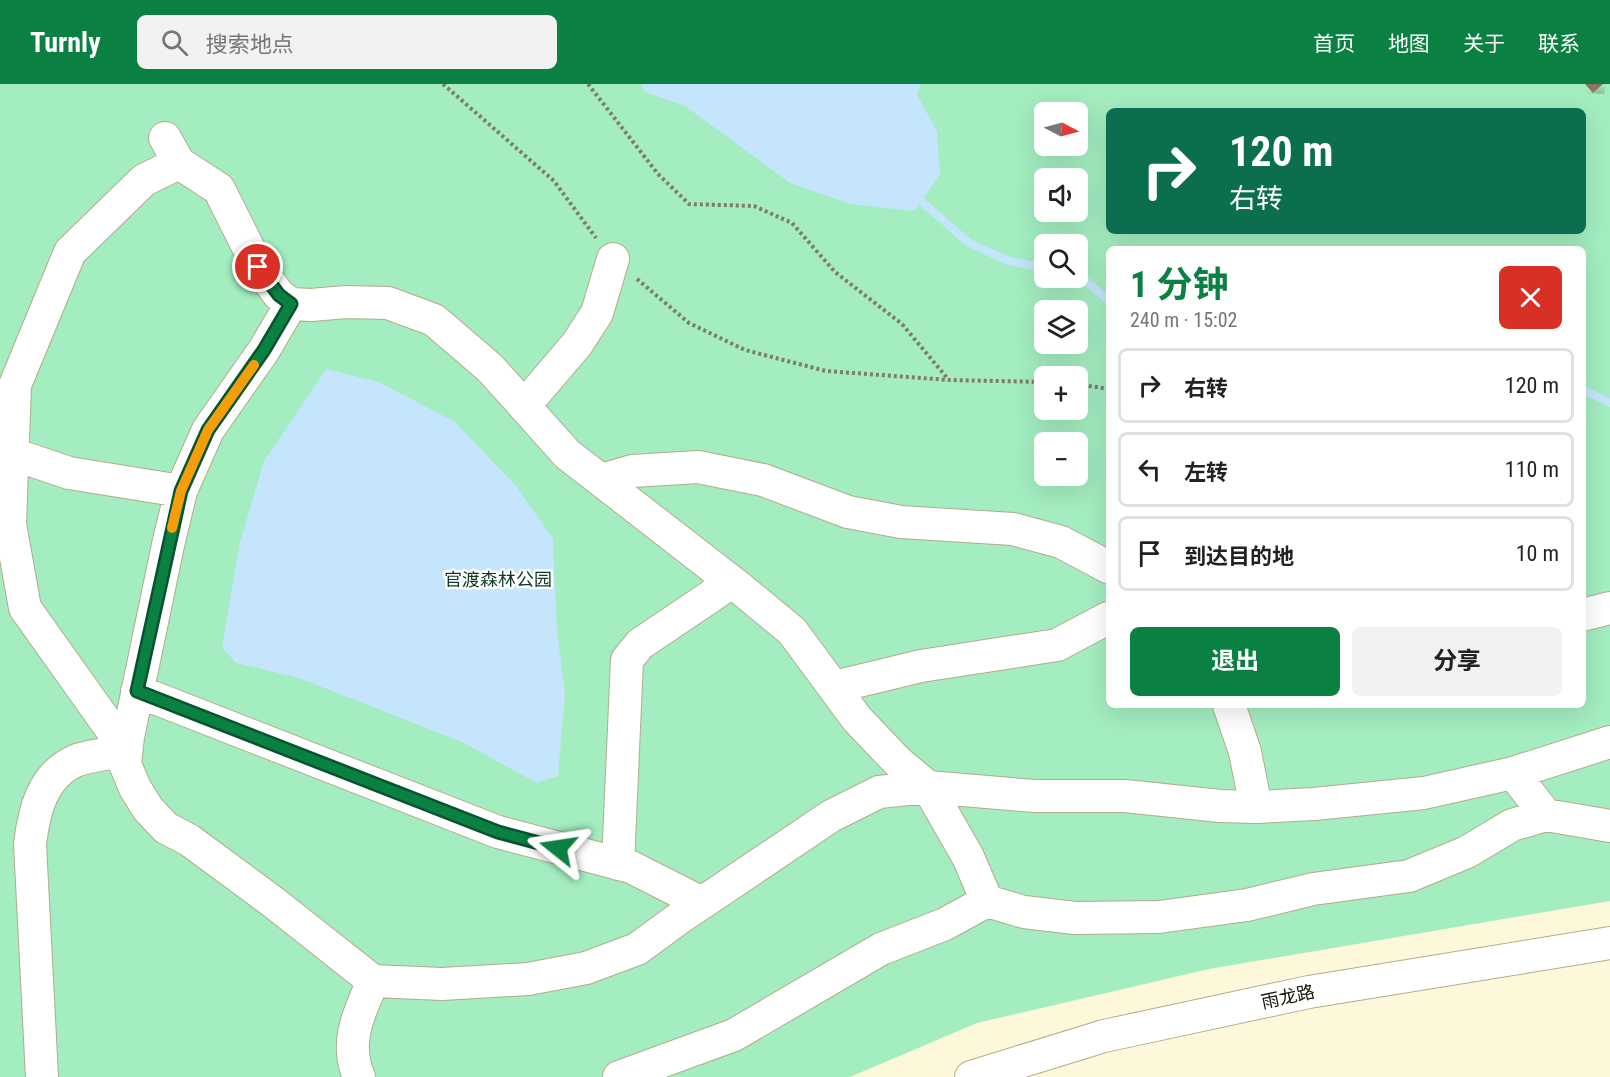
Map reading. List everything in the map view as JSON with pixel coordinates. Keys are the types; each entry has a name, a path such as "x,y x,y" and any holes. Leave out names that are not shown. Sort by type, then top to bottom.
{"street":[{"path":"126,750 25,608 10,524 15,385 70,252 172,151 219,189 258,267 279,295 291,304 388,303 434,320 490,368 567,454 792,631 857,719 898,762 928,787 968,857 987,901"},
{"path":"524,406 577,344 597,313 613,259"},
{"path":"291,304 264,350 208,430 181,491 137,691 125,764 135,788 148,809 166,828 189,840 264,895 373,981 442,984 528,979 586,968 637,949 831,816 879,792 928,787 1024,795 1125,796 1220,806 1314,804 1424,793 1513,773 1610,742"},
{"path":"12,454 69,473 181,491"},
{"path":"602,480 632,471 698,467 763,480 848,512 902,522 1013,529 1061,542 1106,566"},
{"path":"618,864 627,660 640,644 732,582"},
{"path":"1586,614 1610,608"},
{"path":"834,687 921,666 1057,645 1106,619"},
{"path":"137,691 498,832 631,867 702,903"},
{"path":"1230,708 1245,752 1256,807"},
{"path":"42,1077 30,844 33,819 41,796 56,774 76,760 126,750"},
{"path":"1513,773 1546,815"},
{"path":"619,1077 734,1035 881,949 945,924 987,901 1024,912 1075,918 1159,917 1247,906 1313,888 1409,876 1467,852 1512,825 1546,815 1610,826"},
{"name":"雨龙路","path":"971,1077 1104,1036 1309,992 1610,943"},
{"path":"359,1077 352,1048 356,1021 373,981"}],"path":[{"path":"443,84 554,181 613,259 689,323 745,350 826,371 949,380 1034,382"},
{"path":"588,84 658,174 689,204 754,206 792,223 835,272 902,324 949,380"},
{"path":"1088,386 1106,389"}],"green space":[{"name":"官渡森林公园","path":"0,84 1610,84 1610,901 1209,969 977,1023 850,1077 0,1077"}],"water":[{"path":"641,84 921,84 917,94 937,132 940,175 914,211 850,204 790,183 685,106 645,92"},
{"path":"326,369 379,382 455,422 516,486 553,539 557,631 565,693 558,776 537,783 462,742 299,678 236,663 222,647 240,542 264,461"}],"building":[{"path":"1585,84 1603,84 1593,93"}],"waterway":[{"path":"921,201 969,243 1009,261 1034,266"},
{"path":"1088,283 1106,298"},
{"path":"1586,391 1610,403"}],"slow traffic":[{"path":"172,528 181,491 208,430 254,365"}],"route":[{"path":"258,267 279,295 291,304 264,350 208,430 181,491 137,691 498,832 558,848"}]}
